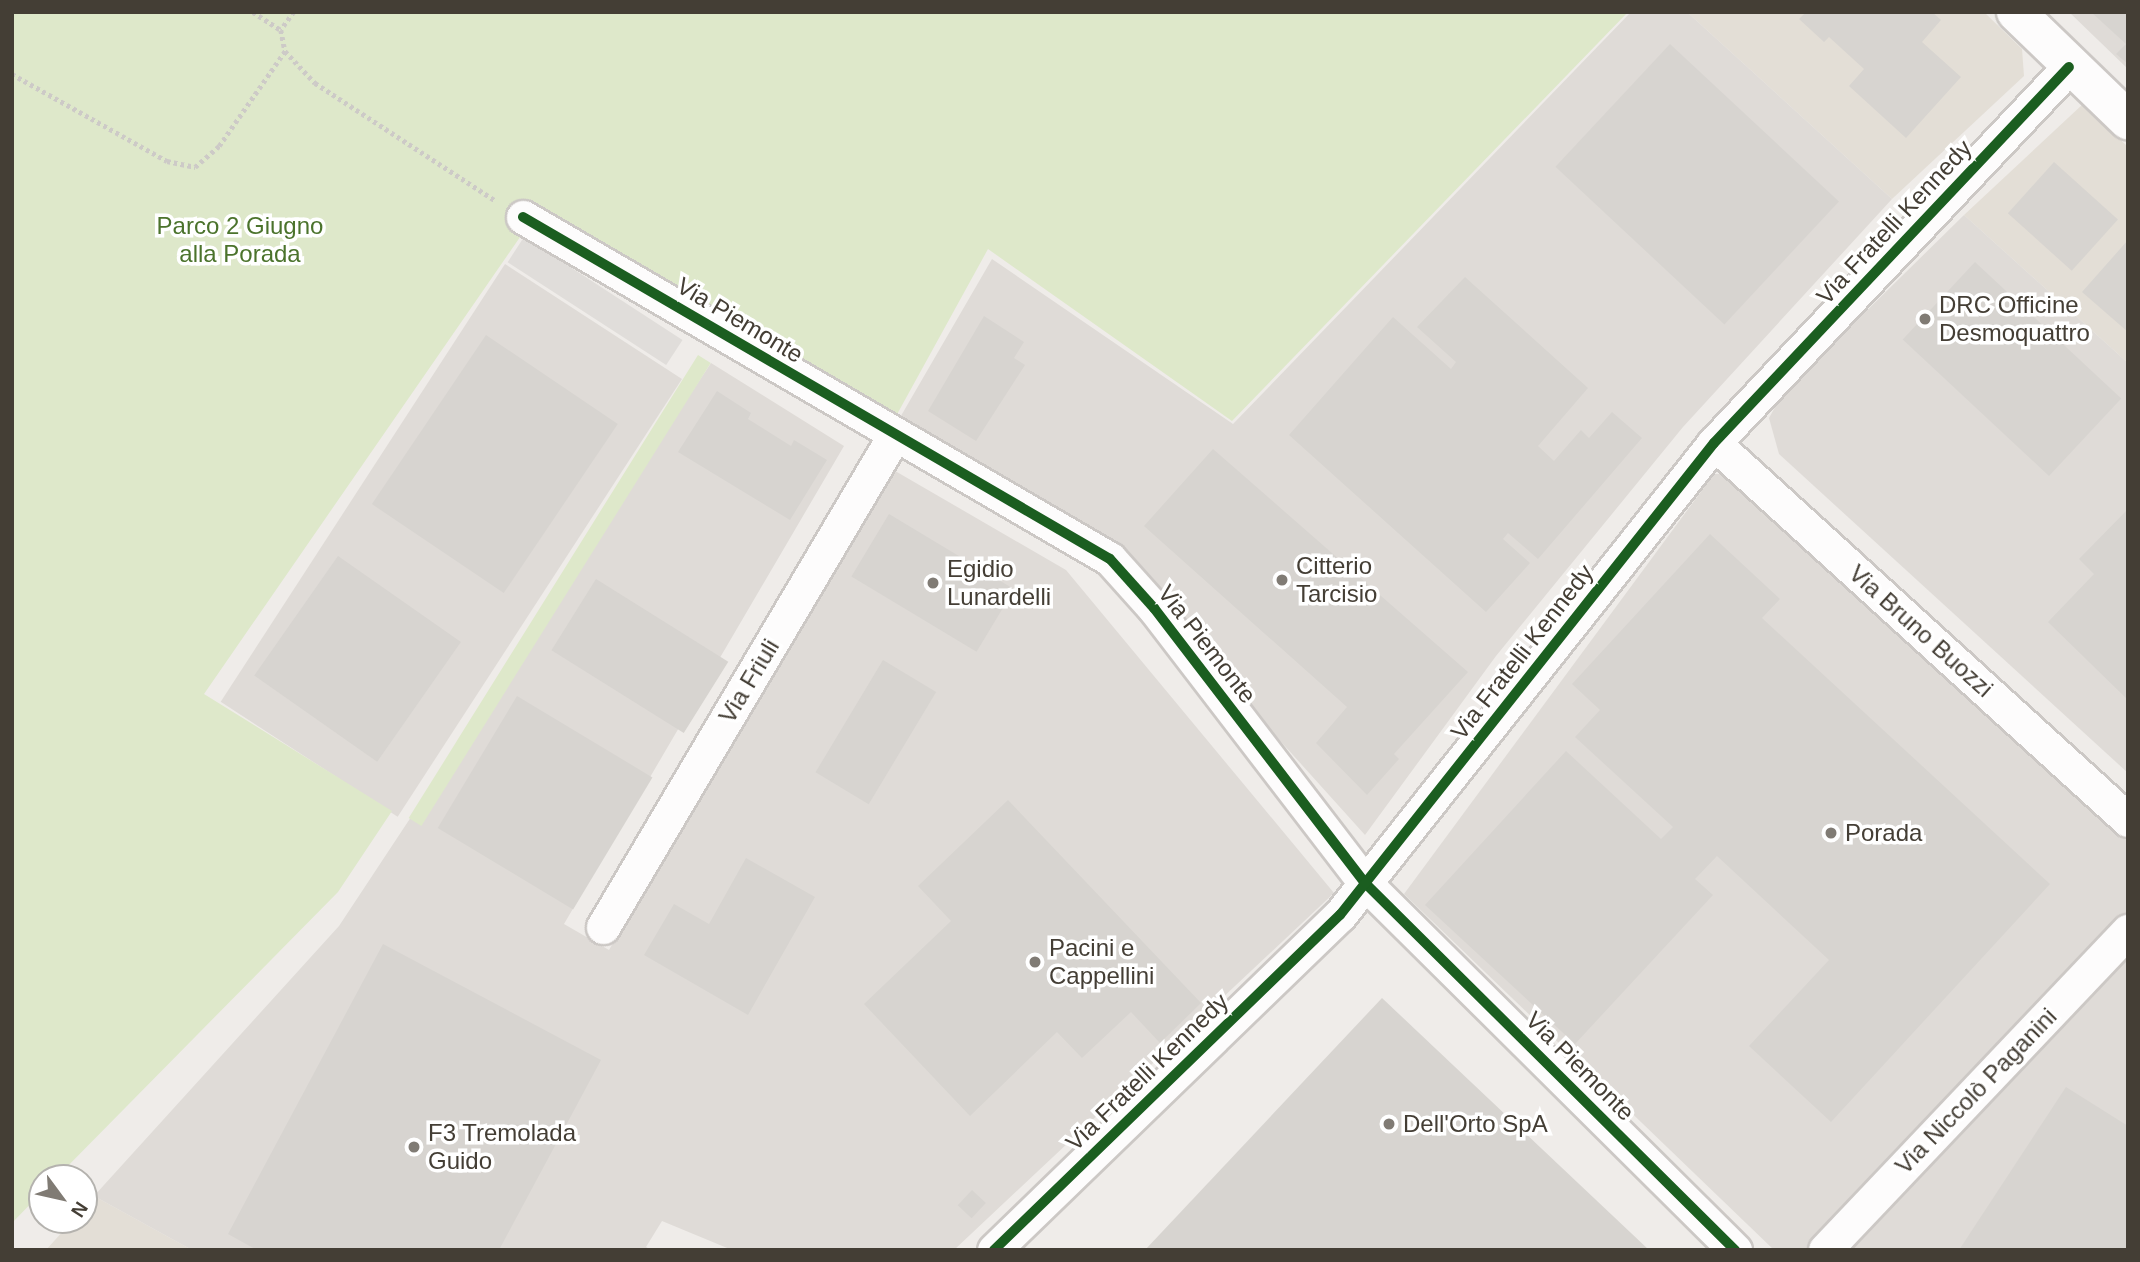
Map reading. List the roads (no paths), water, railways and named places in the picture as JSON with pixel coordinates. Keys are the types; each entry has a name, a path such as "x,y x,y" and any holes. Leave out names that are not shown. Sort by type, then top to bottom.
{"street":[{"path":"2016,12 2069,67 2128,120"},
{"name":"Via Fratelli Kennedy","path":"994,1250 1340,915 1714,443 2069,67"},
{"name":"Via Piemonte","path":"523,217 894,436 1110,559 1154,608 1366,884 1735,1250"},
{"name":"Via Friuli","path":"603,927 894,436"},
{"name":"Via Bruno Buozzi","path":"1714,443 2128,820"},
{"name":"Via Niccolò Paganini","path":"1825,1250 2128,931"}],"place":[{"name":"DRC Officine Desmoquattro","path":"1925,319"},
{"name":"Citterio Tarcisio","path":"1282,580"},
{"name":"Egidio Lunardelli","path":"933,583"},
{"name":"Porada","path":"1831,833"},
{"name":"Pacini e Cappellini","path":"1035,962"},
{"name":"Dell'Orto SpA","path":"1389,1124"},
{"name":"F3 Tremolada Guido","path":"414,1147"}],"park label":[{"name":"Parco 2 Giugno alla Porada","path":"240,240"}]}
